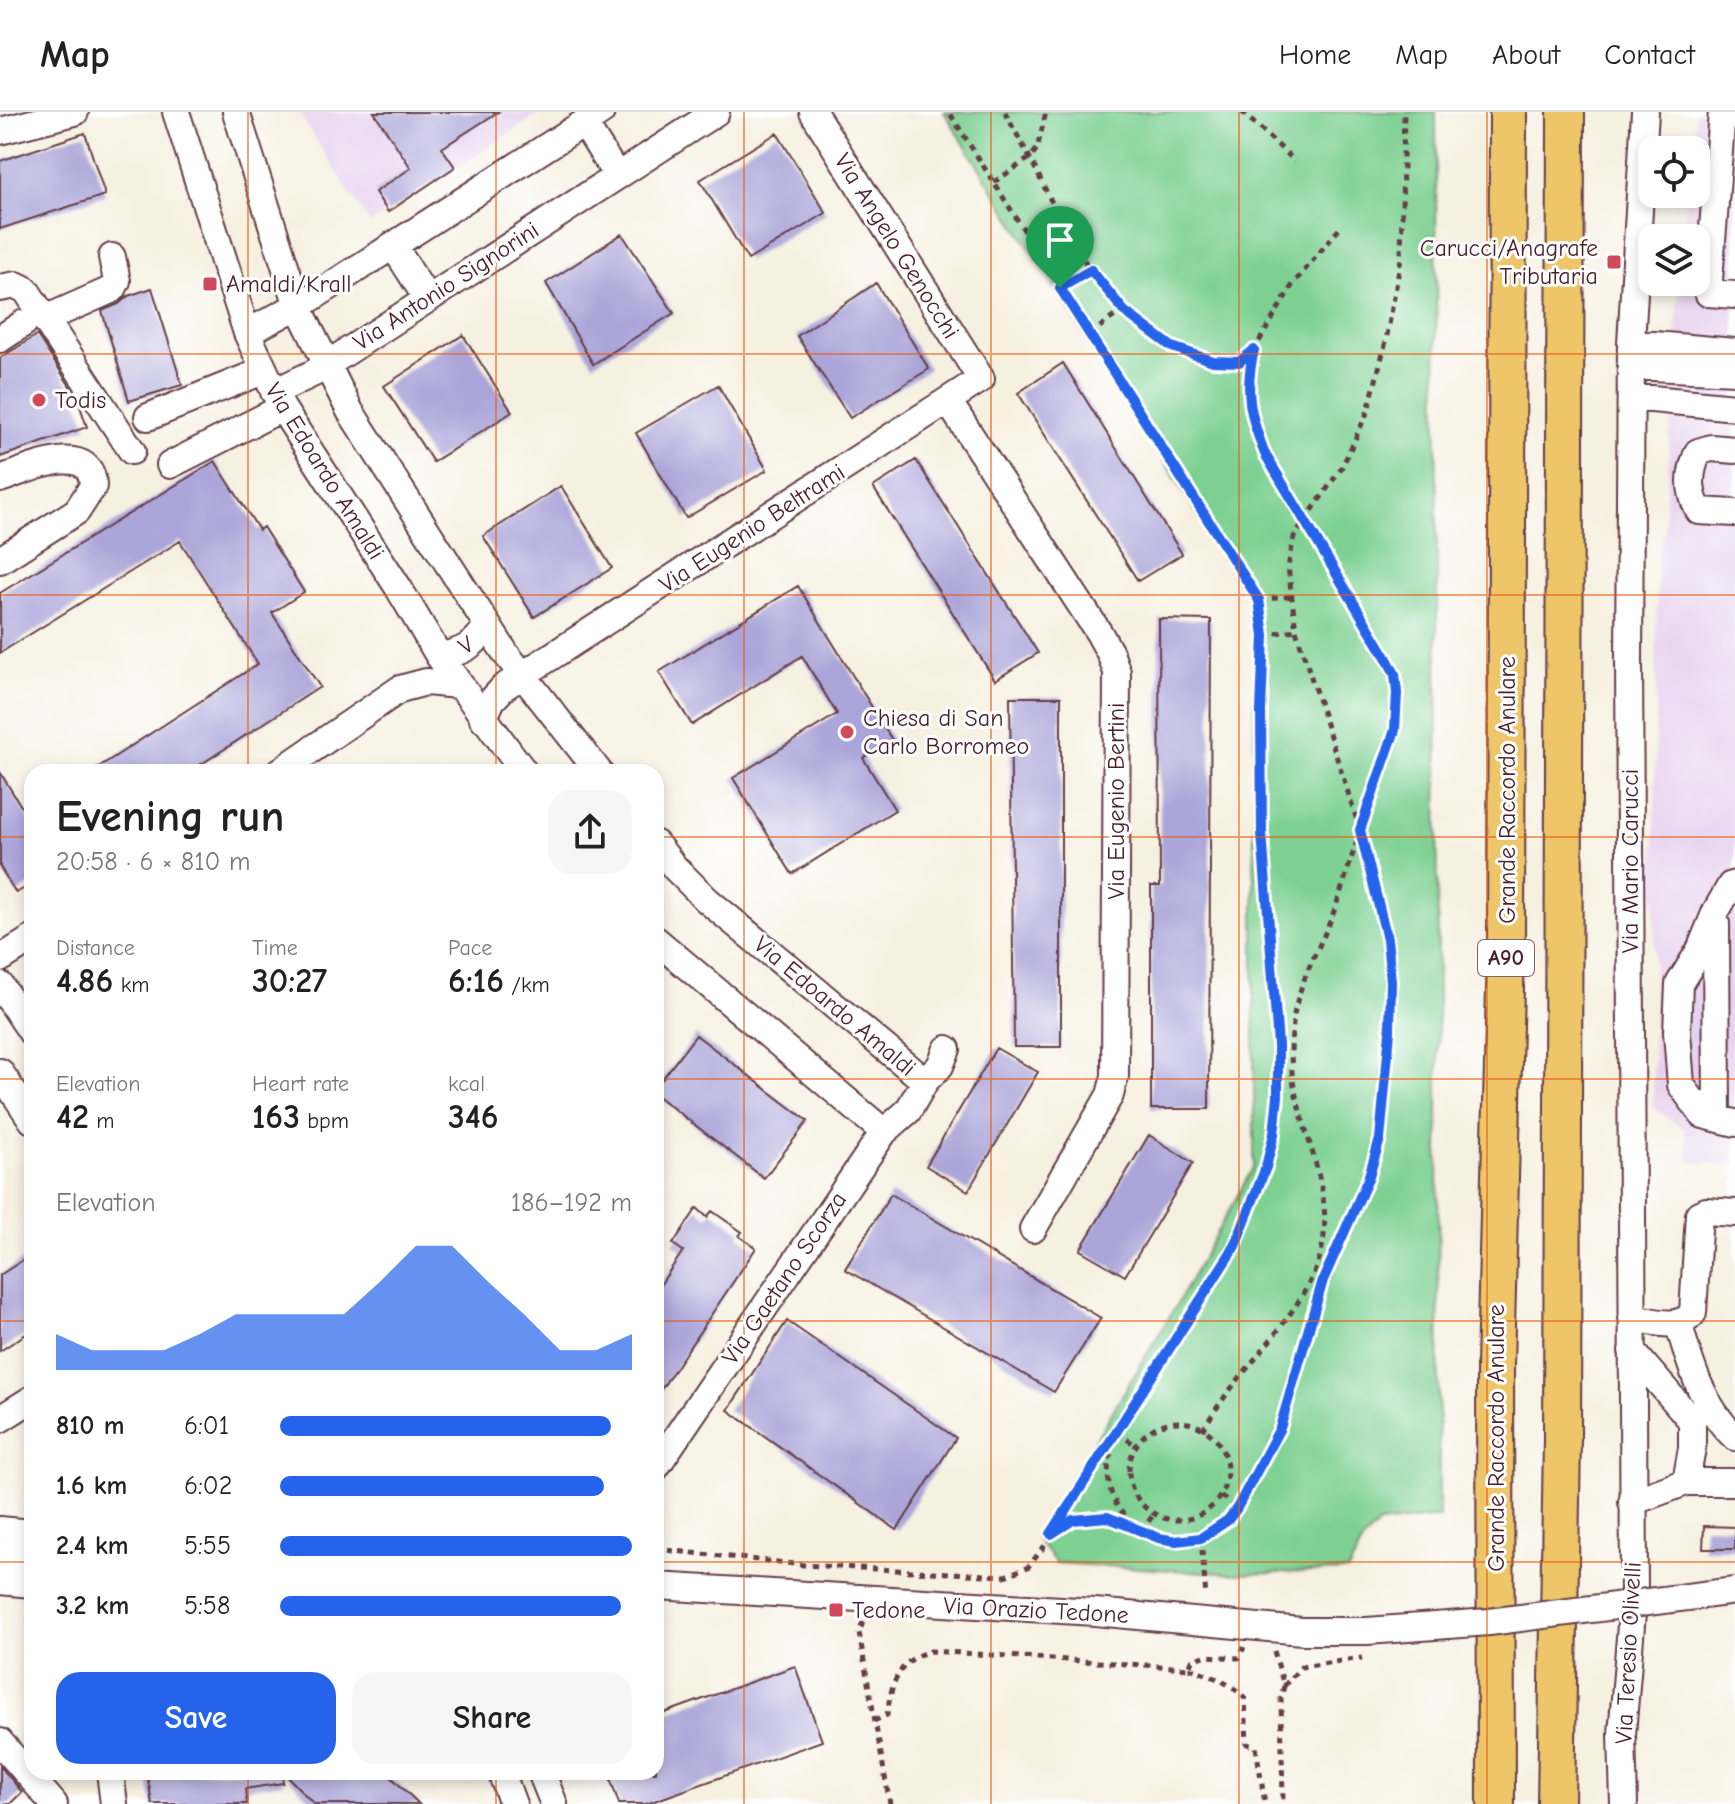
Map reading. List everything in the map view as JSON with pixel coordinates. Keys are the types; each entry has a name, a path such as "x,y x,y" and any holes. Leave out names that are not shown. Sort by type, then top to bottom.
{"highway":[{"name":"Grande Raccordo Anulare","path":"1496,1804 1495,1365 1506,951 1508,112"},
{"name":"A90","path":"1556,1804 1562,1440 1566,112"}],"street":[{"path":"0,131 75,112"},
{"name":"Via Edoardo Amaldi","path":"176,112 247,333 273,391 458,685 518,764"},
{"path":"236,112 298,306 350,411 522,676 593,764"},
{"name":"Via Antonio Signorini","path":"273,391 325,364 716,112"},
{"name":"Via Angelo Genocchi","path":"813,112 981,379"},
{"name":"Via Mario Carucci","path":"1632,1502 1631,355 1645,112"},
{"path":"1722,112 1708,293 1735,295"},
{"path":"247,333 298,306 592,118 617,176"},
{"path":"393,245 426,297"},
{"path":"0,339 113,289 117,281 112,257"},
{"path":"0,288 16,285 26,290 35,321 132,451"},
{"path":"1631,355 1735,352"},
{"path":"1631,355 1735,371"},
{"name":"Via Eugenio Beltrami","path":"522,676 981,379"},
{"path":"148,417 273,391"},
{"path":"170,465 273,391"},
{"path":"1631,397 1735,407"},
{"name":"Via Eugenio Bertini","path":"948,401 1099,633 1117,672 1115,1076 1110,1095 1033,1229"},
{"path":"1735,450 1711,448 1698,452 1691,469 1690,494 1699,511 1735,513"},
{"path":"0,479 49,463 69,460 84,464 93,486 77,511 0,560"},
{"name":"V","path":"439,656 466,649 479,638 487,625"},
{"path":"483,719 499,690 522,676"},
{"path":"291,764 400,689 426,682 458,685"},
{"name":"Via Edoardo Amaldi","path":"664,854 707,900 925,1081 908,1111 884,1132"},
{"path":"1716,911 1726,1120 1703,1115 1681,1085 1677,1032 1679,984 1700,950 1716,911 1731,885 1735,884"},
{"path":"0,959 24,944"},
{"path":"664,947 884,1132"},
{"path":"0,985 24,1021"},
{"path":"925,1081 940,1066 947,1049"},
{"path":"0,1072 24,1108"},
{"name":"Via Gaetano Scorza","path":"664,1455 884,1132"},
{"path":"1632,1318 1679,1325 1693,1313 1699,1214 1706,1211 1735,1213"},
{"path":"1679,1325 1698,1385 1735,1437"},
{"path":"1632,1351 1692,1421 1692,1448 1686,1482"},
{"path":"0,1419 24,1404"},
{"path":"1632,1502 1686,1482 1735,1482"},
{"name":"Via Teresio Olivelli","path":"1624,1804 1622,1734 1634,1589 1632,1502"},
{"path":"0,1530 24,1532"},
{"path":"0,1556 24,1558"},
{"path":"0,1581 24,1583"},
{"name":"Via Orazio Tedone","path":"664,1586 1081,1611 1302,1631 1367,1631 1489,1622 1735,1591"},
{"path":"0,1742 24,1770"},
{"path":"33,1780 54,1804"},
{"path":"111,1780 114,1804"},
{"path":"504,1780 513,1804"},
{"path":"544,1780 554,1804"}],"path":[{"path":"664,1550 804,1565 1005,1576 1028,1567 1235,1246 1266,1167 1274,1134 1278,1045 1262,833 1264,635 1259,600 949,112"},
{"path":"1005,112 1059,217 1091,270 1123,310 1146,330 1185,353 1213,361 1239,362 1254,350"},
{"path":"994,182 1030,158 1037,149 1046,112"},
{"path":"1242,112 1295,161"},
{"path":"1051,1534 1073,1520 1107,1517 1159,1538 1176,1541 1201,1538 1228,1520 1280,1428 1323,1280 1368,1179 1380,1139 1390,1032 1391,981 1387,939 1360,830 1296,630 1288,567 1294,537 1342,467 1368,411 1386,341 1401,259 1404,112"},
{"path":"1203,1430 1231,1386 1304,1292 1322,1247 1323,1196 1294,1084 1291,1043 1295,1012 1306,972 1331,920 1395,730 1395,674 1275,475 1255,429 1247,378 1254,350 1293,284 1339,229"},
{"path":"1060,288 1091,270"},
{"path":"1090,334 1123,310"},
{"path":"1259,600 1291,596"},
{"path":"1264,635 1296,630"},
{"path":"1182,1422 1203,1430 1221,1448 1226,1464 1227,1480 1221,1496 1210,1509 1196,1517 1181,1521 1154,1514 1138,1501 1130,1486 1128,1470 1136,1445 1151,1429 1166,1423 1182,1422"},
{"path":"1117,1433 1136,1445"},
{"path":"1117,1433 1108,1458 1108,1481 1117,1506 1138,1529"},
{"path":"1221,1496 1237,1508"},
{"path":"1138,1529 1154,1514"},
{"path":"1201,1538 1206,1606"},
{"path":"869,1616 863,1620 859,1633 890,1804"},
{"path":"1230,1646 1274,1651 1284,1686"},
{"path":"1189,1668 1192,1660 1205,1656 1239,1658 1244,1647"},
{"path":"874,1721 887,1715 891,1688 898,1673 909,1661 931,1651 1189,1668 1212,1676 1236,1689 1245,1698 1247,1744 1256,1747 1265,1804"},
{"path":"1283,1804 1281,1698 1284,1686 1301,1667 1364,1658"}],"shaded area":[{"path":"298,112 542,112 370,224"},
{"path":"1696,112 1735,112 1735,1166 1688,1162 1685,1130 1653,1107 1657,561 1664,532 1678,296 1710,296 1710,224 1684,224 1686,208 1710,208 1710,136 1693,136"}],"green space":[{"path":"944,112 1436,112 1439,1517 1379,1524 1364,1539 1348,1571 1237,1574 1056,1563 1036,1539 1174,1309 1254,1166 1254,708 1257,638 1249,595"}],"building":[{"path":"374,112 498,112 442,148 455,167 388,212 375,192 411,168"},
{"path":"85,133 105,195 0,229 0,161"},
{"path":"777,133 826,213 748,260 700,180"},
{"path":"622,234 674,313 593,364 546,283"},
{"path":"876,283 929,369 850,418 797,336"},
{"path":"152,288 182,385 129,401 102,311 119,304 128,296"},
{"name":"Todis","path":"37,335 77,397 87,427 0,457 0,358"},
{"path":"463,335 512,412 433,462 384,386"},
{"path":"1063,363 1182,554 1138,581 1018,393"},
{"path":"718,385 767,470 686,518 636,433"},
{"path":"916,460 1038,653 995,680 873,487"},
{"path":"215,461 259,530 263,527 304,592 272,613 320,687 201,764 103,764 258,664 180,541 0,653 0,593"},
{"path":"561,486 612,568 534,617 483,536"},
{"name":"Chiesa di San Carlo Borromeo","path":"798,586 892,740 863,758 895,810 792,874 733,778 837,714 802,656 692,725 659,672"},
{"path":"1159,619 1211,620 1209,1109 1151,1109 1151,886 1160,886"},
{"path":"1010,697 1061,697 1061,1047 1014,1047"},
{"path":"0,772 24,811 24,888 16,893 0,867"},
{"path":"696,1035 808,1121 764,1178 664,1101 664,1077"},
{"path":"996,1048 1038,1072 968,1191 926,1166"},
{"path":"1149,1135 1193,1163 1125,1276 1080,1250"},
{"path":"891,1194 1101,1318 1054,1392 845,1269"},
{"path":"697,1208 707,1217 712,1211 742,1232 739,1236 756,1248 664,1385 664,1279 683,1251 673,1244"},
{"path":"24,1259 24,1335 0,1351 0,1275"},
{"path":"787,1321 956,1438 897,1530 728,1410"},
{"path":"1704,1526 1735,1527 1735,1549 1703,1549"},
{"path":"795,1666 822,1741 646,1804 619,1804 611,1780 664,1780 664,1713"},
{"path":"0,1766 22,1792 10,1804 0,1804"},
{"path":"148,1780 283,1780 283,1783 245,1789 247,1804 152,1804"},
{"path":"291,1780 394,1780 419,1804 314,1804"}],"place":[{"name":"Carucci/Anagrafe Tributaria","path":"1614,262"},
{"name":"Amaldi/Krall","path":"210,284"},
{"name":"Todis","path":"39,400"},
{"name":"Chiesa di San Carlo Borromeo","path":"847,732"},
{"name":"Tedone","path":"836,1610"}],"route":[{"path":"1091,270 1124,311 1172,347 1213,361 1239,362 1254,350 1247,378 1255,429 1265,454 1386,657 1395,674 1397,693 1395,730 1378,786 1360,830 1387,939 1391,981 1390,1032 1380,1139 1368,1179 1323,1280 1280,1428 1228,1520 1201,1538 1176,1541 1159,1538 1107,1517 1073,1520 1051,1534 1235,1246 1266,1167 1274,1134 1278,1045 1262,833 1264,635 1259,600 1060,288 1091,270"}]}
